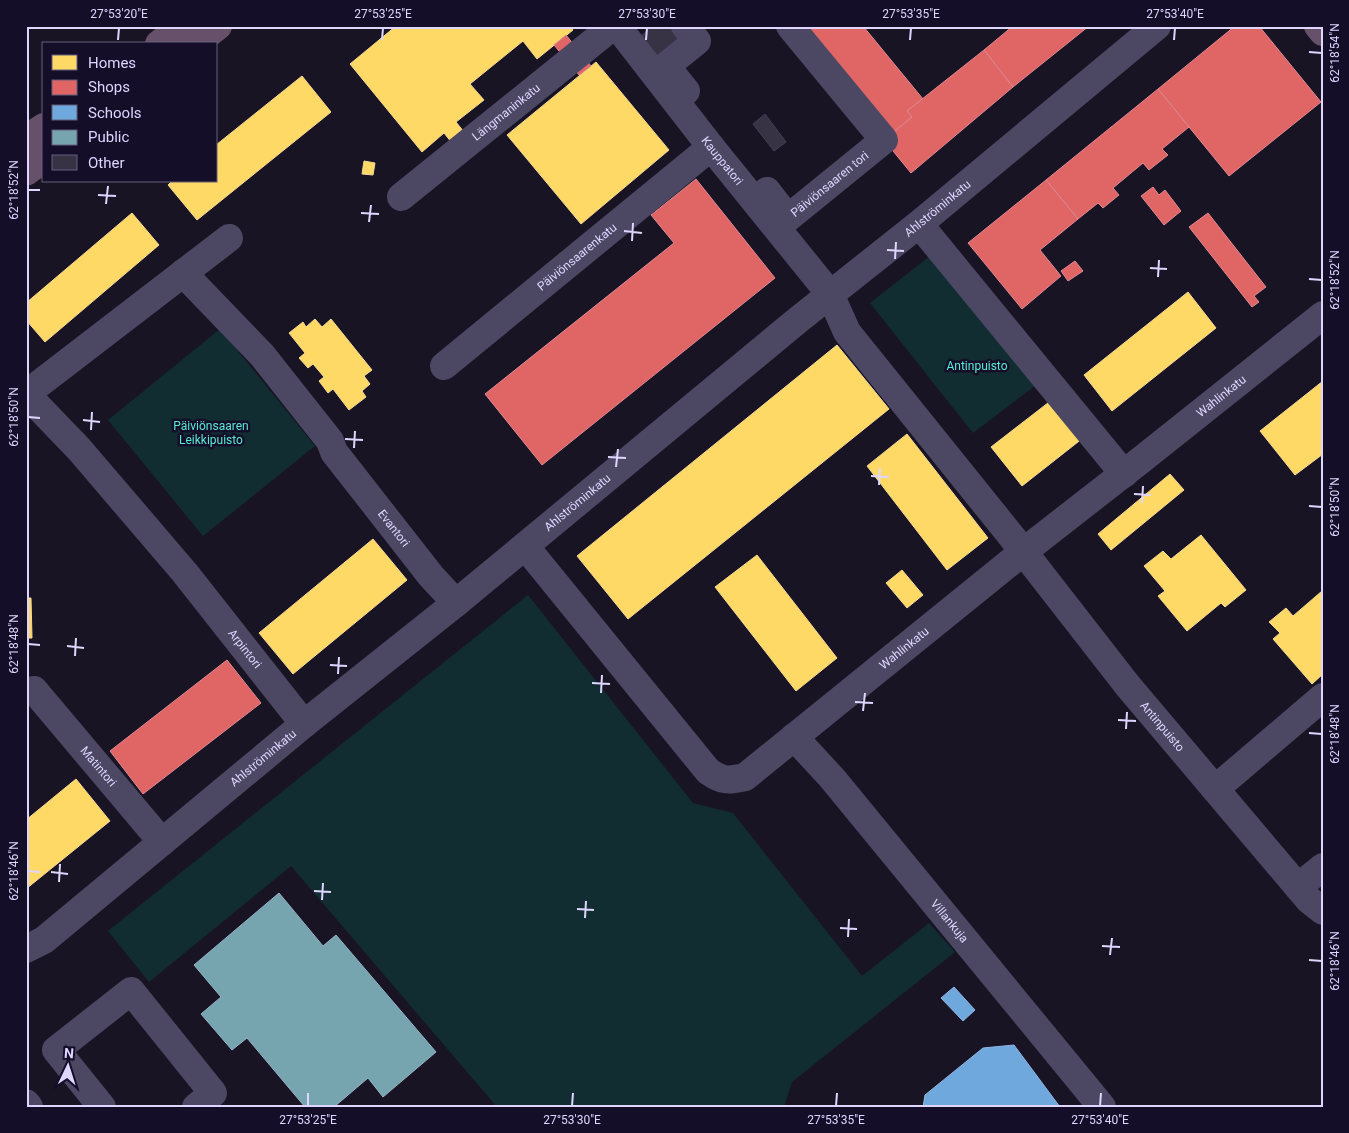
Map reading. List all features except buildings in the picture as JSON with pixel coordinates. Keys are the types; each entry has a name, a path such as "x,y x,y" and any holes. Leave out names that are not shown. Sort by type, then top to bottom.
{"highway":[{"path":"161,42 181,26"},
{"path":"198,42 218,26"},
{"path":"1318,26 1323,32"},
{"path":"26,139 42,128"},
{"path":"26,172 42,160"}],"street":[{"name":"Längmaninkatu","path":"401,198 612,26"},
{"name":"Kauppatori","path":"617,26 711,147 830,294"},
{"name":"Päiviönsaaren tori","path":"685,26 697,41 666,66 788,218 884,140 790,26"},
{"name":"Ahlströminkatu","path":"26,972 35,945 304,724 456,604 1157,26"},
{"name":"Päiviönsaarenkatu","path":"444,366 711,147"},
{"path":"919,224 1124,474"},
{"path":"26,394 228,238"},
{"name":"Evantori","path":"183,273 262,355 330,441 334,452 431,576 456,604"},
{"name":"Antinpuisto","path":"830,294 847,332 1128,686 1309,900 1323,911"},
{"name":"Wahlinkatu","path":"525,546 708,771 718,778 732,780 745,776 1323,314"},
{"name":"Arpintori","path":"26,394 78,449 185,574 304,724"},
{"name":"Matintori","path":"34,690 162,842"},
{"path":"1215,788 1323,697"},
{"name":"Villankuja","path":"794,737 832,778 1102,1107"},
{"path":"1298,887 1323,867"},
{"path":"102,1107 56,1050 131,991 213,1093 196,1107"},
{"path":"26,1103 29,1107"}],"green space":[{"name":"Antinpuisto","path":"940,248 1044,379 973,433 870,303"},
{"name":"Päiviönsaaren Leikkipuisto","path":"220,329 315,446 203,536 108,420"},
{"path":"528,595 693,803 733,813 862,976 929,923 955,952 792,1082 784,1107 497,1107 291,866 149,982 108,931"}]}
